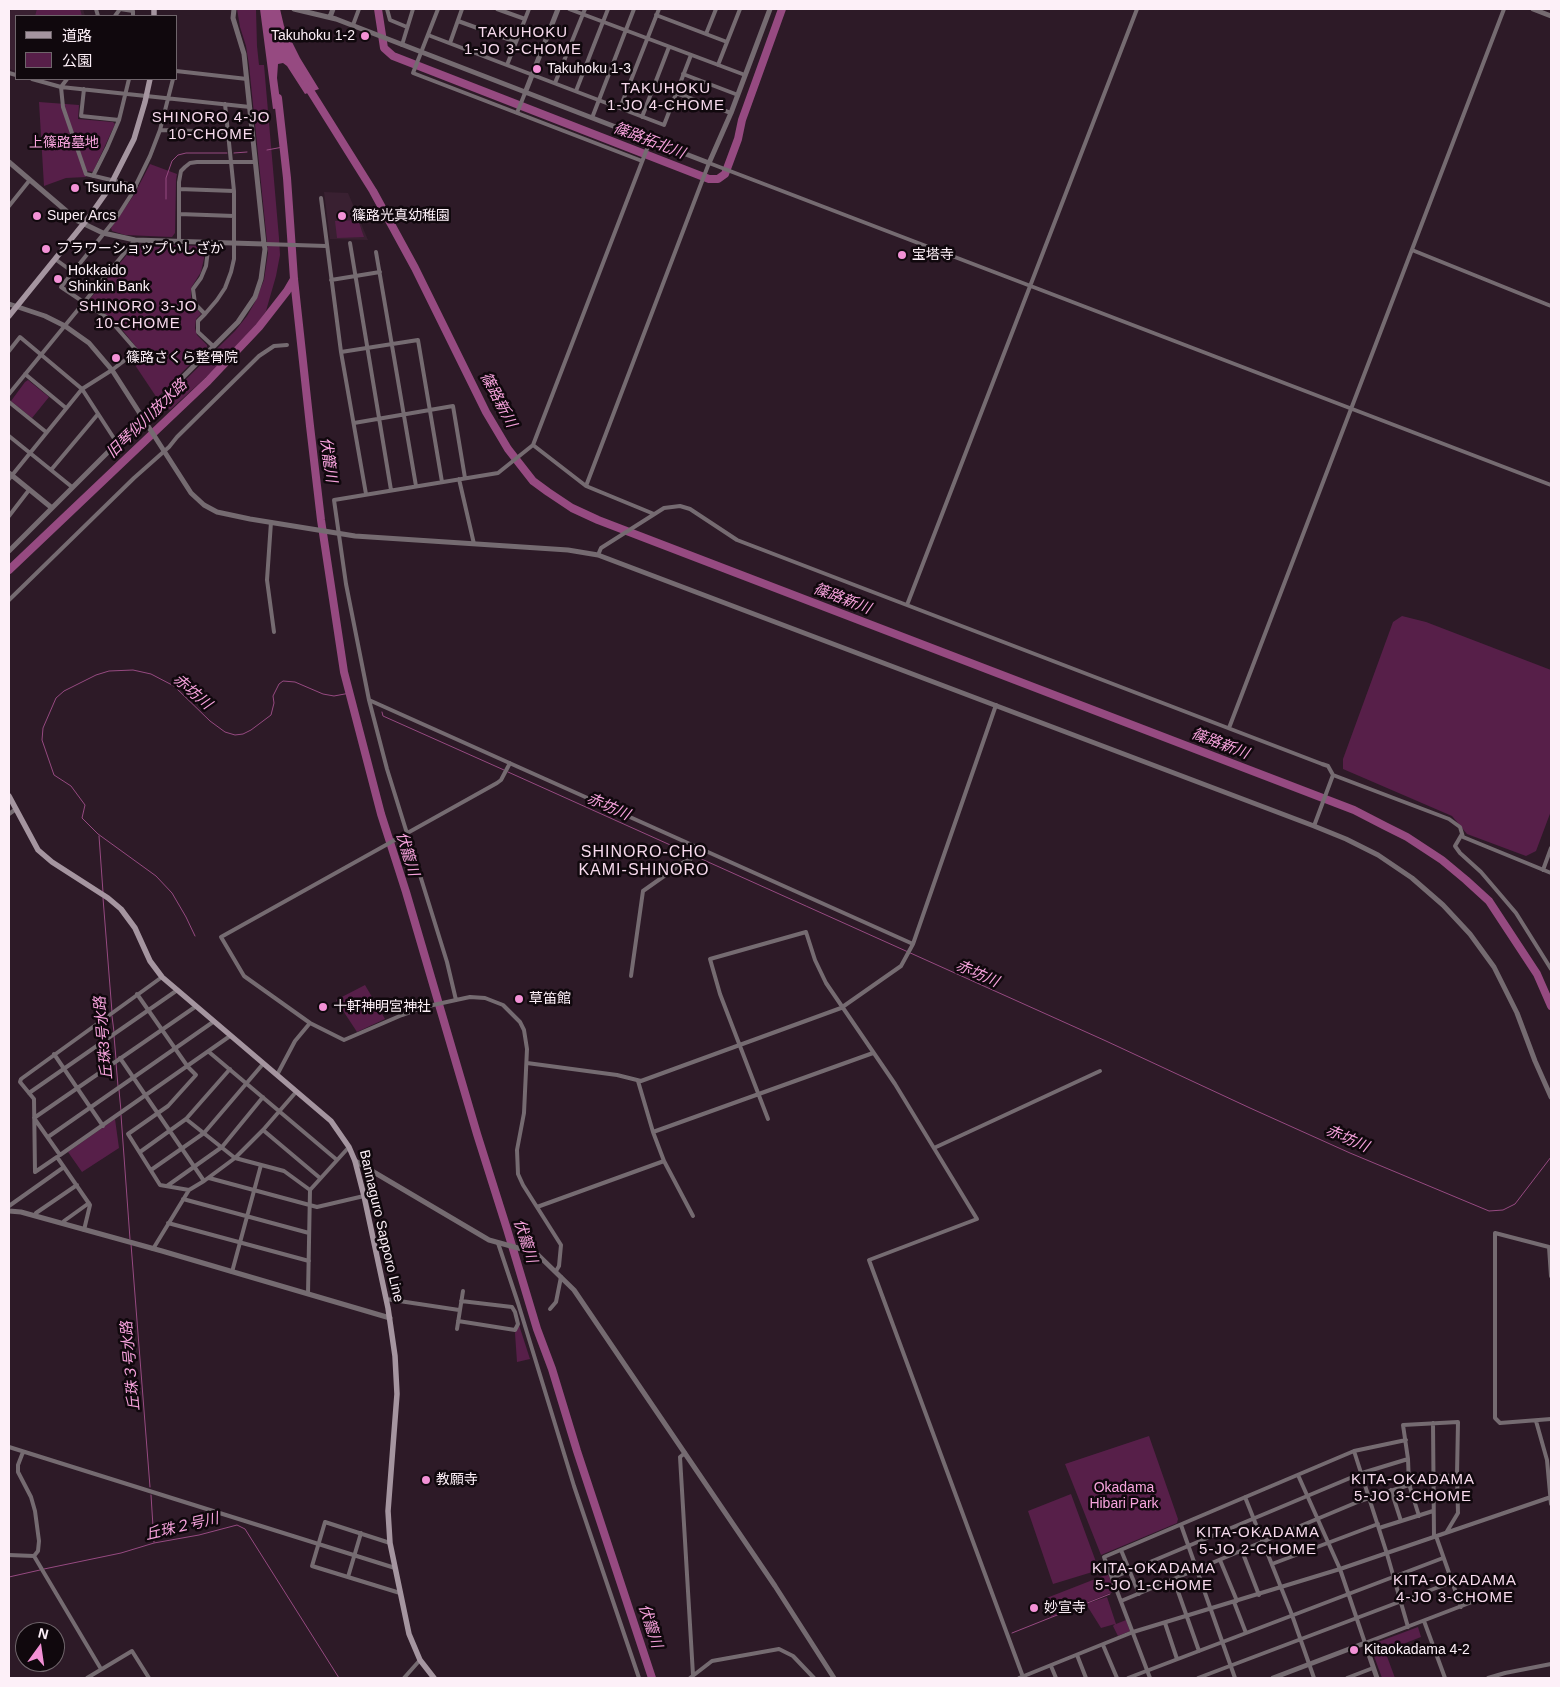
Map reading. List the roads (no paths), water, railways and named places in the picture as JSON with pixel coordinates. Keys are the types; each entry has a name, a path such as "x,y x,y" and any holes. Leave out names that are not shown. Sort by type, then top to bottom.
{"main road":[{"path":"9,316 83,225 114,181 134,139 150,80"},
{"name":"Bannaguro Sapporo Line","path":"9,796 38,850 52,862 108,898 121,909 131,921 150,961 162,977 176,991 331,1121 349,1147 355,1161 364,1196 390,1318 397,1377 388,1511 390,1543 409,1634 420,1660 434,1678"}],"street":[{"path":"120,9 133,11 133,15"},
{"path":"10,548 238,322 255,297 261,279 264,244 244,54 233,18 234,9"},
{"path":"294,9 330,16 525,93 1551,485"},
{"path":"330,16 333,9"},
{"path":"353,25 359,9"},
{"path":"387,9 390,20 407,27"},
{"path":"402,45 413,9"},
{"path":"438,9 413,73 642,160"},
{"path":"450,43 462,9"},
{"path":"497,9 525,20"},
{"path":"507,65 529,9"},
{"path":"517,112 558,9"},
{"path":"569,9 745,76"},
{"path":"555,84 585,9"},
{"path":"576,91 608,9"},
{"path":"592,118 634,9"},
{"path":"620,108 658,9"},
{"path":"706,34 716,10 709,9"},
{"path":"718,65 740,9"},
{"path":"586,486 701,182 738,95 770,9"},
{"path":"907,606 1137,9"},
{"path":"1229,728 1504,9"},
{"path":"1533,9 1551,16"},
{"path":"656,15 727,42"},
{"path":"458,21 516,42"},
{"path":"428,35 664,125 691,55"},
{"path":"642,116 669,47"},
{"path":"178,71 247,79"},
{"path":"683,74 738,95"},
{"path":"36,80 61,87 250,107"},
{"path":"66,80 61,87 65,114 86,174 136,186"},
{"path":"93,176 119,120 129,80"},
{"path":"52,508 10,476 82,388 112,370 137,351 109,320 61,287 116,217 136,186 160,130 173,80"},
{"path":"84,89 81,116 119,120"},
{"path":"676,93 730,113"},
{"path":"213,346 198,332 198,321 217,300 225,288 231,272 234,243 234,191 225,104"},
{"path":"160,130 228,132"},
{"path":"456,1000 447,962 405,834 369,700 348,593 334,500 499,472 533,445 650,141"},
{"path":"9,162 83,225 103,233 135,240 326,246"},
{"path":"179,241 179,176 182,171 190,163 197,162 255,162"},
{"path":"9,206 29,180"},
{"path":"179,189 234,191"},
{"path":"321,198 341,352 366,494"},
{"path":"179,214 234,216"},
{"path":"9,394 135,240"},
{"path":"204,314 195,304 194,289 206,266 209,242"},
{"path":"350,242 392,490"},
{"path":"1412,250 1551,306"},
{"path":"376,252 416,486"},
{"path":"55,259 73,272"},
{"path":"331,280 380,272"},
{"path":"9,304 45,316 65,326 89,343 112,370 191,493 204,505 217,512 338,533 397,540 568,550 598,555 1314,826 1378,855 1412,878 1443,905 1470,934 1494,967 1513,1006 1534,1061 1551,1097"},
{"path":"9,351 20,337 82,388 117,443"},
{"path":"341,352 418,340 442,482"},
{"path":"9,600 259,356 274,346 287,345"},
{"path":"25,374 66,408"},
{"path":"9,402 46,432"},
{"path":"354,423 453,406 465,478"},
{"path":"51,470 98,414"},
{"path":"9,436 72,487"},
{"path":"533,445 586,486 654,514"},
{"path":"459,479 474,544"},
{"path":"9,516 30,490"},
{"path":"598,555 603,546 664,508 680,506 690,509 737,540 1328,766 1333,775 1448,819 1460,827 1463,837 1551,873"},
{"path":"271,522 267,580 274,632"},
{"path":"369,700 913,945"},
{"path":"527,1063 617,1075 638,1081 842,1008 901,966 913,945 996,705"},
{"path":"510,763 498,783 220,937 244,976 310,1023 344,1040 402,1015 428,1006 456,1000 476,997 485,998 508,1009 520,1022 524,1030 527,1049 524,1113 517,1163 522,1185 561,1245 559,1266 556,1271"},
{"path":"1314,826 1333,775"},
{"path":"9,814 16,809"},
{"path":"1462,834 1455,846 1460,854 1480,872 1516,913 1551,969"},
{"path":"631,976 642,891 691,859 696,848"},
{"path":"1543,870 1551,848"},
{"path":"768,1119 720,994 710,959 806,932 815,960 826,983 895,1084 977,1219 869,1260 1022,1678 1133,1632 1211,1610 1387,1554 1551,1497"},
{"path":"162,977 21,1078 20,1082 34,1099 35,1172 230,1036"},
{"path":"29,1094 176,991"},
{"path":"137,994 161,1030 196,1075 168,1106 128,1134 160,1185 189,1190"},
{"path":"34,1118 195,1006"},
{"path":"48,1137 213,1022"},
{"path":"276,1075 295,1041 310,1023"},
{"path":"209,1052 337,1160"},
{"path":"653,1132 873,1053"},
{"path":"54,1054 103,1126"},
{"path":"117,1060 146,1096 204,1181"},
{"path":"151,1170 204,1133 263,1064"},
{"path":"140,1152 186,1119 230,1069"},
{"path":"934,1148 1100,1072"},
{"path":"638,1081 664,1161 693,1216"},
{"path":"153,1249 189,1190 209,1178 235,1158 296,1092"},
{"path":"167,1186 222,1147 264,1098"},
{"path":"34,1118 90,1205 84,1230"},
{"path":"186,1119 235,1158 284,1171 310,1190"},
{"path":"262,1130 320,1178"},
{"path":"308,1294 310,1190 349,1147"},
{"path":"355,1161 489,1240 536,1253 574,1290 775,1586 834,1678"},
{"path":"537,1207 664,1161"},
{"path":"232,1272 261,1165"},
{"path":"9,1206 64,1167"},
{"path":"209,1178 317,1207 364,1196"},
{"path":"35,1216 36,1213 77,1186"},
{"path":"183,1199 309,1233"},
{"path":"63,1224 64,1220 89,1203"},
{"path":"9,1211 35,1216 153,1249 390,1318"},
{"path":"168,1223 309,1261"},
{"path":"1551,1276 1550,1247 1495,1234 1495,1418 1500,1423 1551,1419"},
{"path":"500,1243 574,1486 639,1678"},
{"path":"550,1309 556,1302 561,1277"},
{"path":"457,1329 463,1291"},
{"path":"386,1299 460,1310"},
{"path":"458,1321 515,1330 518,1324 512,1307 461,1301"},
{"path":"1536,1420 1547,1460 1551,1504"},
{"path":"1418,1516 1409,1484 1408,1458 1403,1425 1458,1422 1458,1512 1446,1533"},
{"path":"1433,1423 1433,1511 1435,1537 1461,1607"},
{"path":"1150,1678 1104,1557 1354,1451 1406,1440"},
{"path":"9,1447 395,1568"},
{"path":"1354,1451 1394,1576 1408,1627"},
{"path":"23,1452 18,1465 18,1472 31,1497 35,1510 39,1541 38,1551 34,1556"},
{"path":"684,1453 680,1457 691,1677"},
{"path":"1112,1578 1362,1473 1408,1458"},
{"path":"1298,1475 1340,1569 1377,1678"},
{"path":"1121,1601 1369,1498 1433,1476 1457,1475"},
{"path":"1391,1490 1401,1521"},
{"path":"1245,1497 1282,1587 1314,1678"},
{"path":"1272,1564 1378,1526 1433,1511"},
{"path":"390,1543 326,1522 312,1566 400,1593"},
{"path":"1181,1525 1235,1678"},
{"path":"348,1577 361,1533"},
{"path":"1121,1550 1138,1594"},
{"path":"1242,1551 1259,1594"},
{"path":"9,1555 34,1556"},
{"path":"34,1556 102,1668"},
{"path":"1128,1678 1443,1558"},
{"path":"1220,1560 1246,1633"},
{"path":"1174,1580 1199,1651"},
{"path":"1198,1678 1452,1582"},
{"path":"1273,1678 1472,1602"},
{"path":"1424,1621 1445,1678"},
{"path":"1164,1623 1177,1659"},
{"path":"1103,1645 1118,1678"},
{"path":"691,1677 712,1661 779,1649 794,1656 814,1678"},
{"path":"87,1678 132,1651 149,1678"},
{"path":"1077,1655 1086,1678"},
{"path":"404,1678 420,1660"},
{"path":"1488,1678 1551,1664"},
{"path":"1051,1666 1056,1678"},
{"path":"1346,1678 1373,1668"}],"waterway":[{"name":"篠路拓北川","path":"378,9 384,48 393,56 709,179 718,179 725,174 738,139 742,120 782,9"},
{"name":"篠路新川","path":"306,84 373,191 415,268 486,412 508,449 533,481 572,508 598,520 1354,810 1407,837 1442,860 1489,901 1537,974 1551,1006"},
{"name":"伏籠川","path":"278,98 287,178 294,279 310,426 321,520 344,672 381,814 406,892 477,1134 537,1329 552,1369 652,1678"},
{"path":"267,150 283,147"},
{"path":"234,153 247,152"},
{"path":"166,199 166,178 172,161 178,155 186,153 227,153"},
{"name":"旧琴似川放水路","path":"9,570 208,381 259,327 294,279"},
{"name":"赤坊川","path":"195,936 172,893 156,876 98,834 82,818 85,805 71,786 54,775 42,740 43,728 56,698 64,691 96,675 109,671 133,670 151,674 174,686 210,721 225,732 235,735 251,730 271,715 274,703 273,696 279,684 283,681 295,682 323,694 334,696 350,693"},
{"name":"赤坊川","path":"382,712 383,716 504,770"},
{"name":"赤坊川","path":"508,772 1350,1153 1489,1211 1503,1210 1515,1204 1551,1157"},
{"name":"丘珠3号水路","path":"99,836 103,892"},
{"name":"丘珠3号水路","path":"103,898 112,1012"},
{"name":"丘珠3号水路","path":"112,1016 114,1032"},
{"name":"丘珠3号水路","path":"114,1036 116,1059"},
{"name":"丘珠3号水路","path":"116,1063 118,1086"},
{"name":"丘珠3号水路","path":"119,1090 121,1111"},
{"name":"丘珠3号水路","path":"121,1115 130,1239"},
{"name":"丘珠３号水路","path":"131,1244 150,1487"},
{"name":"丘珠３号水路","path":"151,1495 154,1542"},
{"name":"丘珠２号川","path":"44,1569 121,1553 154,1543 199,1535 237,1525 245,1529 339,1678"},
{"name":"丘珠２号川","path":"9,1577 40,1570"},
{"path":"1012,1633 1110,1594"}],"place":[{"name":"Takuhoku 1-2","path":"365,36"},
{"name":"Takuhoku 1-3","path":"537,69"},
{"name":"Tsuruha","path":"75,188"},
{"name":"Super Arcs","path":"37,216"},
{"name":"篠路光真幼稚園","path":"342,216"},
{"name":"フラワーショップいしざか","path":"46,249"},
{"name":"宝塔寺","path":"902,255"},
{"name":"Hokkaido Shinkin Bank","path":"58,279"},
{"name":"篠路さくら整骨院","path":"116,358"},
{"name":"草笛館","path":"519,999"},
{"name":"十軒神明宮神社","path":"323,1007"},
{"name":"教願寺","path":"426,1480"},
{"name":"妙宣寺","path":"1034,1608"},
{"name":"Kitaokadama 4-2","path":"1354,1650"}],"district":[{"name":"TAKUHOKU 1-JO 3-CHOME","path":"523,42"},
{"name":"TAKUHOKU 1-JO 4-CHOME","path":"666,98"},
{"name":"SHINORO 4-JO 10-CHOME","path":"211,126"},
{"name":"SHINORO 3-JO 10-CHOME","path":"138,316"},
{"name":"SHINORO-CHO KAMI-SHINORO","path":"644,862"},
{"name":"KITA-OKADAMA 5-JO 3-CHOME","path":"1413,1488"},
{"name":"KITA-OKADAMA 5-JO 2-CHOME","path":"1258,1542"},
{"name":"KITA-OKADAMA 5-JO 1-CHOME","path":"1154,1578"},
{"name":"KITA-OKADAMA 4-JO 3-CHOME","path":"1455,1590"}],"park label":[{"name":"上篠路墓地","path":"64,143"},
{"name":"Okadama Hibari Park","path":"1124,1496"}]}
